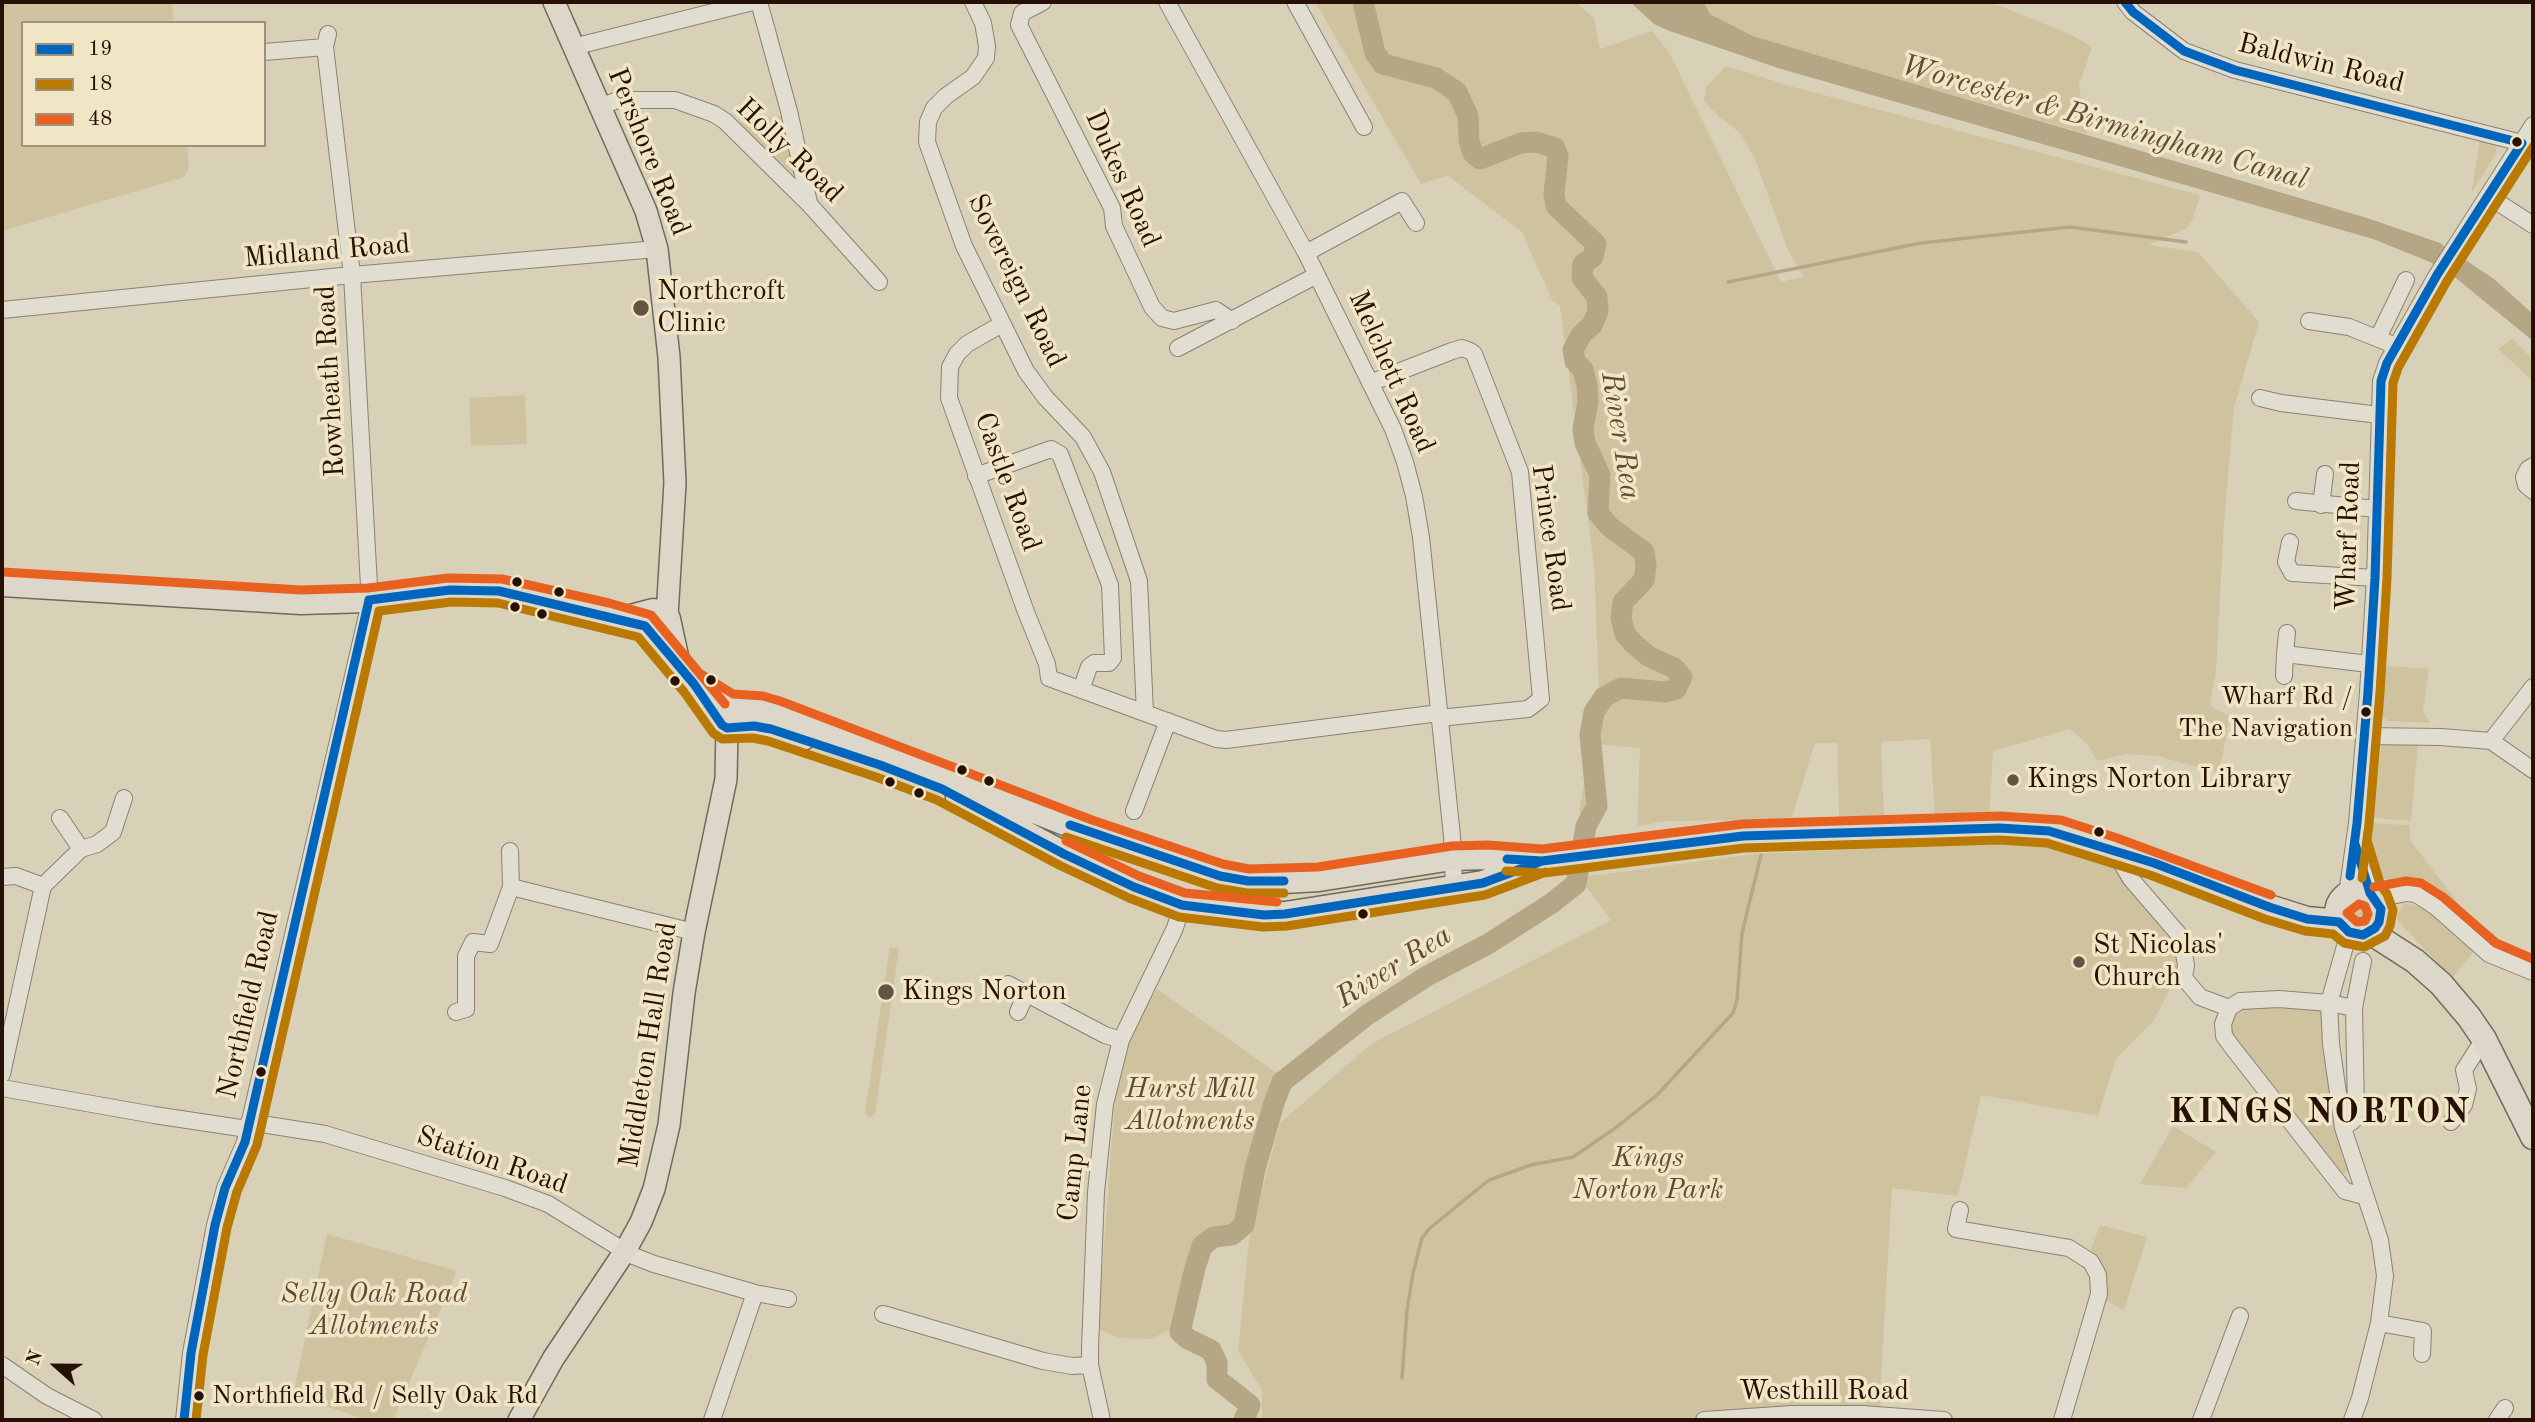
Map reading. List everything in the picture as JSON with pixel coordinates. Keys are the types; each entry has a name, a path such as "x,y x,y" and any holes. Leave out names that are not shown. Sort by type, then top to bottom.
{"highway":[{"path":"2,584 301,601 369,600 475,589 499,591 651,621 687,675 729,718 946,785 1220,876 1267,882 1320,879 1452,858 1487,857 1542,861 1743,836 1999,828 2057,832 2113,849 2307,919 2359,911 2441,984 2469,1017 2484,1039 2533,1137"},
{"path":"729,718 761,708 914,764 1076,859 1133,887 1182,905 1264,915 1285,914 1483,883 1542,861"},
{"path":"1182,905 1192,867"}],"main road":[{"name":"Pershore Road","path":"554,2 646,211 657,248 670,356 675,483 670,581 651,621"},
{"name":"Middleton Hall Road","path":"519,1420 553,1359 625,1251 641,1222 654,1189 669,1125 694,932 726,779 729,718"}],"street":[{"path":"573,47 752,2"},
{"path":"759,2 789,111 809,204"},
{"name":"Sovereign Road","path":"973,2 983,23 986,58 973,77 934,108 928,122 927,142 964,246 1026,371 1045,397 1083,438 1102,472 1139,581 1145,713"},
{"name":"Dukes Road","path":"1043,2 1022,13 1020,25 1112,208 1114,226 1152,307 1162,318 1174,321 1216,310 1232,321"},
{"name":"Melchett Road","path":"1167,2 1306,253 1396,438 1414,496 1420,537 1454,886"},
{"path":"1296,2 1364,127"},
{"name":"Baldwin Road","path":"2124,2 2184,51 2235,70 2522,142"},
{"name":"Rowheath Road","path":"266,52 327,41 352,275 369,600"},
{"name":"Holly Road","path":"599,107 618,100 663,99 675,100 714,114 725,121 809,204 879,282"},
{"name":"Wharf Road","path":"2352,1420 2379,1323 2385,1288 2384,1264 2380,1240 2343,1128 2331,1044 2329,1003 2359,911 2355,844 2375,578 2381,381 2396,346 2437,275 2533,125"},
{"path":"2488,196 2533,225"},
{"path":"1306,253 1402,201 1416,222"},
{"name":"Midland Road","path":"2,310 657,248"},
{"path":"1178,348 1317,275"},
{"path":"2378,338 2406,280"},
{"path":"2309,321 2349,327 2396,346"},
{"name":"Castle Road","path":"1002,324 967,344 957,354 950,367 949,398 1047,664 1049,678 1081,690"},
{"name":"Prince Road","path":"1370,383 1451,351 1462,348 1470,351 1474,354 1520,472 1541,699 1528,709 1439,715"},
{"path":"2260,398 2379,415"},
{"path":"976,476 1051,449 1060,454 1110,584 1113,658 1109,663 1094,663 1089,667 1081,690 1216,739 1231,740 1439,715"},
{"path":"2533,466 2524,477 2526,485 2533,491"},
{"path":"2321,505 2325,474"},
{"path":"2296,502 2377,509"},
{"path":"2291,542 2286,562 2292,573 2375,578"},
{"name":"Northfield Road","path":"184,1420 191,1353 215,1225 225,1188 241,1152 248,1126 369,600"},
{"path":"2284,676 2287,633"},
{"path":"2285,654 2369,664"},
{"path":"2491,741 2533,687"},
{"path":"1134,811 1168,721"},
{"path":"2365,736 2491,741 2533,770"},
{"path":"2,1074 43,886 81,849 97,844 113,832 124,798"},
{"path":"60,818 81,849"},
{"path":"2113,849 2131,879 2181,937 2186,965 2184,978 2200,996 2229,1009"},
{"path":"490,944 511,887 510,851"},
{"path":"2,877 16,876 43,886"},
{"path":"511,887 694,932"},
{"path":"2359,911 2407,893 2416,894 2436,907 2489,954 2533,972"},
{"name":"Camp Lane","path":"1102,1420 1090,1364 1096,1192 1105,1104 1121,1040 1175,928 1182,905"},
{"path":"483,1009 461,1011 466,956 473,942 490,944 503,955"},
{"path":"2343,1128 2353,1121 2356,1111 2354,1009 2363,961"},
{"path":"1008,984 1105,1035 1121,1040"},
{"path":"1018,1012 1026,994"},
{"path":"2354,1009 2329,1003 2279,999 2240,1001 2229,1009 2223,1024 2224,1036 2345,1191 2364,1196"},
{"path":"2451,1122 2464,1105 2468,1089 2464,1070 2484,1039"},
{"name":"Station Road","path":"2,1088 154,1115 325,1133 505,1188 548,1204 625,1251 654,1264 755,1293 788,1299"},
{"path":"1959,1210 1956,1229 2069,1248 2091,1262 2098,1275 2099,1294 2062,1420"},
{"path":"712,1420 755,1293"},
{"path":"883,1314 1043,1361 1072,1367 1090,1364"},
{"path":"2201,1420 2240,1317"},
{"path":"2379,1323 2423,1331 2422,1354"},
{"path":"2,1365 47,1396 94,1420"},
{"name":"Westhill Road","path":"1704,1420 1792,1417 1944,1420"}],"green space":[{"path":"2,2 172,2 174,21 21,21 21,147 187,147 189,168 184,177 2,231"},
{"path":"1315,2 1576,2 1594,18 1600,49 1652,31 1669,52 1781,282 1803,277 1787,248 1755,159 1739,132 1704,101 1706,87 1726,66 1790,86 2200,195 2193,219 2187,228 2148,245 2198,252 2259,322 2234,408 2224,523 2216,671 2210,706 2230,716 2219,773 2157,756 2127,754 2097,761 2088,745 2070,729 1993,751 1989,818 1935,818 1930,739 1881,742 1884,817 1839,817 1837,743 1815,743 1792,817 1767,820 1666,821 1637,826 1640,748 1596,744 1603,772 1602,811 1579,813 1599,693 1594,565 1560,306 1552,300 1522,232 1448,176 1421,184"},
{"path":"1704,2 1985,2 2003,7 2074,36 2092,47 2079,85 2087,134 1753,36 1710,14"},
{"path":"787,115 799,180 738,123"},
{"path":"2480,140 2495,145 2497,152 2471,194"},
{"path":"2512,339 2533,359 2533,381 2498,349"},
{"path":"525,395 527,444 471,446 469,398"},
{"path":"2383,665 2429,669 2423,712 2430,723 2387,721 2381,714"},
{"path":"2381,744 2418,745 2411,821 2374,818"},
{"path":"2369,823 2410,825 2410,840 2472,921 2414,887 2387,880 2378,874 2370,853"},
{"name":"Kings Norton Park","path":"1998,837 2111,851 2178,941 2181,967 2154,1020 2116,1059 2098,1116 1981,1095 1958,1196 1892,1188 1879,1415 1792,1413 1636,1420 1262,1420 1262,1390 1238,1351 1249,1239 1280,1123 1371,1044 1611,920 1586,886 1583,877 1754,854 1912,847"},
{"path":"2359,902 2367,905 2370,913 2367,921 2359,924 2351,921 2348,913 2351,905"},
{"path":"2403,904 2429,910 2475,950 2452,978 2398,921 2397,915"},
{"path":"890,947 899,949 875,1114 869,1118 865,1112"},
{"name":"Hurst Mill Allotments","path":"1157,989 1280,1075 1265,1112 1236,1224 1212,1232 1200,1241 1190,1267 1184,1315 1175,1327 1151,1339 1119,1338 1098,1329 1115,1098 1125,1043"},
{"path":"2285,1004 2322,1010 2324,1041 2342,1154 2349,1172 2337,1175 2230,1036 2228,1024 2244,1005"},
{"path":"2173,1126 2216,1152 2186,1188 2140,1184"},
{"path":"2100,1225 2147,1237 2124,1310 2101,1298 2100,1267 2091,1249"},
{"name":"Selly Oak Road Allotments","path":"327,1234 457,1271 393,1420 368,1420 293,1396"}],"shaded area":[{"path":"1630,2 1704,2 1710,14 1753,36 2367,218 2440,243 2494,279 2533,314 2533,341 2457,279 2430,262 2373,239 1778,68 1667,30 1654,24"}],"waterway":[{"name":"River Rea","path":"1244,1420 1250,1405 1217,1379 1217,1363 1211,1350 1180,1332 1202,1246 1214,1237 1232,1235 1244,1225 1255,1169 1282,1082 1367,1015 1427,976 1488,944 1552,903 1576,884 1586,826 1597,806 1590,735 1594,712 1604,697 1621,688 1665,692 1676,689 1682,677 1674,668 1648,656 1634,644 1625,634 1621,618 1623,602 1644,580 1646,566 1644,552 1610,527 1598,513 1600,475 1585,443 1583,429 1588,402 1587,385 1583,370 1575,361 1573,350 1581,335 1592,325 1598,311 1597,297 1582,278 1583,264 1593,257 1596,244 1556,206 1554,194 1558,156 1555,148 1536,142 1521,143 1480,159 1473,153 1469,141 1468,116 1457,92 1436,78 1383,64 1375,53 1363,2"},
{"path":"1728,282 1921,243 2070,227 2186,242"},
{"path":"1402,1378 1407,1310 1413,1273 1422,1238 1430,1228 1489,1180 1531,1165 1573,1157 1614,1129 1657,1095 1733,1013 1737,1000 1742,933 1761,855"}],"transit line":[{"name":"19","path":"2125,2 2133,12 2184,51 2235,70 2522,143 2437,275 2387,363 2381,381 2375,578 2368,692 2350,876"},
{"name":"18","path":"2362,878 2380,693 2387,578 2393,383 2398,368 2447,281 2533,147"},
{"name":"48","path":"3,572 301,590 368,588 448,578 502,579 651,615 725,704"},
{"name":"19","path":"184,1420 191,1353 215,1225 225,1188 245,1142 369,600 450,590 499,591 645,626 727,728 754,726 771,729 880,765 942,789 1064,854 1134,887 1182,905 1264,915 1285,914 1483,883 1542,861"},
{"name":"18","path":"196,1420 203,1355 227,1228 237,1192 257,1145 379,611 451,602 498,603 638,637 684,692 713,733 722,739 753,738 768,741 937,800 1059,865 1129,898 1179,917 1263,927 1287,926 1485,895 1546,872"},
{"name":"48","path":"701,674 733,694 763,696 780,701 1092,820 1223,864 1249,869 1318,867 1452,846 1488,845 1542,849 1743,824 2000,816 2061,820 2271,895"},
{"name":"19","path":"1070,825 1220,876 1248,881 1284,881"},
{"name":"19","path":"1507,859 1542,861 1743,836 1999,828 2049,831 2154,863 2307,919 2339,922 2349,932 2363,935 2375,928 2381,909 2370,893 2355,844"},
{"name":"18","path":"1066,837 1217,888 1247,893 1284,893"},
{"name":"18","path":"1506,871 1544,873 1744,848 1999,840 2047,843 2150,875 2265,919 2305,931 2333,934 2344,943 2364,947 2385,936 2393,910 2381,886 2367,840"},
{"name":"48","path":"1066,841 1139,876 1185,893 1277,902"},
{"name":"48","path":"2374,887 2406,881 2421,883 2443,897 2496,943 2533,959"},
{"name":"48","path":"2359,904 2365,906 2368,914 2365,921 2357,922 2347,913 2359,904"}],"place":[{"name":"Northcroft Clinic","path":"641,308"},
{"name":"Wharf Rd / The Navigation","path":"2366,712"},
{"name":"Kings Norton Library","path":"2013,780"},
{"name":"St Nicolas' Church","path":"2079,962"},
{"name":"Kings Norton","path":"886,992"},
{"name":"Northfield Rd / Selly Oak Rd","path":"199,1396"}],"district":[{"name":"KINGS NORTON","path":"2320,1113"}],"water label":[{"name":"Worcester & Birmingham Canal","path":"2104,123"}]}
